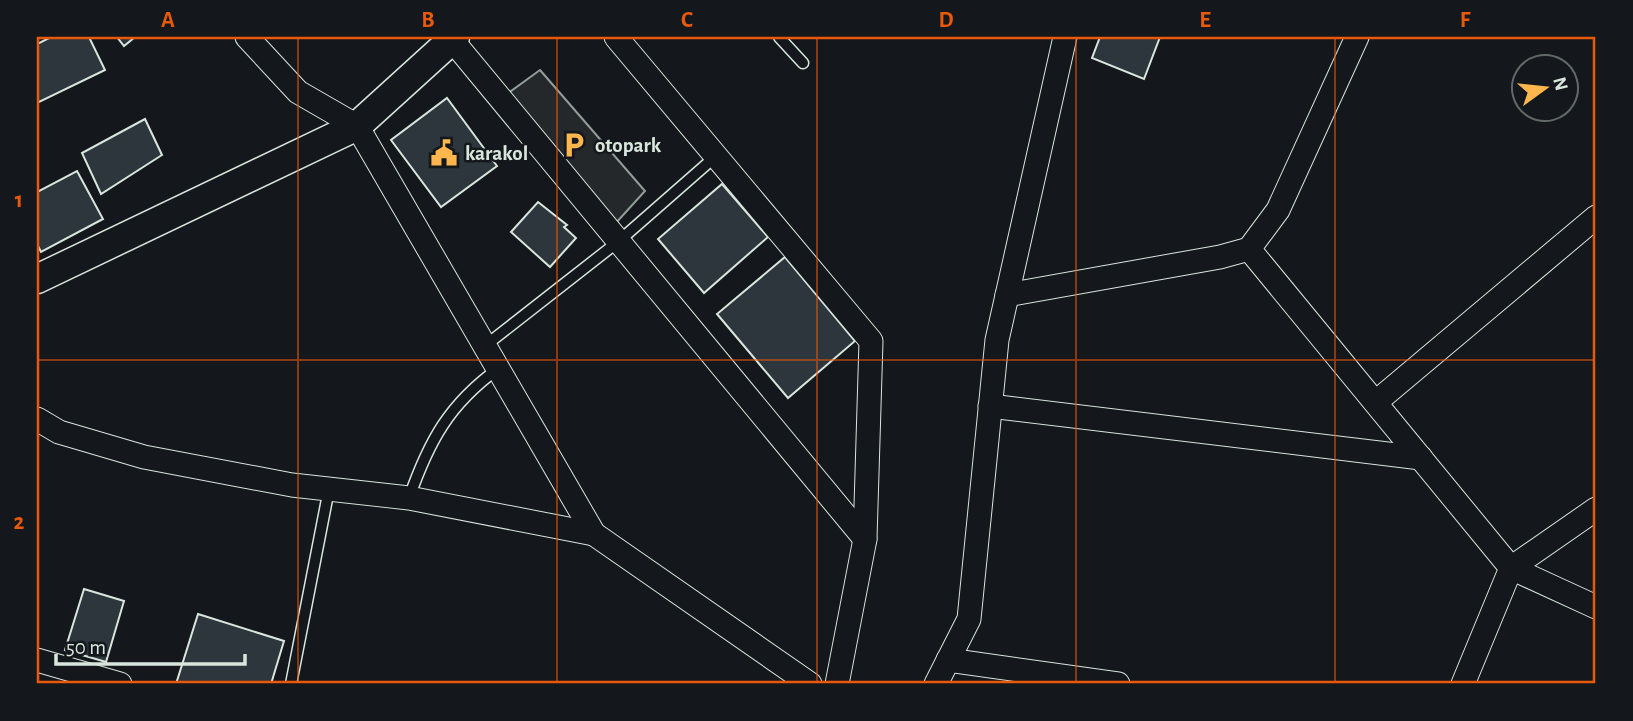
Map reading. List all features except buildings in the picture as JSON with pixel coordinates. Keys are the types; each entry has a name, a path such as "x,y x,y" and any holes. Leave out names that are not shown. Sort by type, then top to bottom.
{"street":[{"path":"247,37 298,92 357,126 594,534"},
{"path":"616,37 871,341 865,539 837,684"},
{"path":"936,684 969,619 997,340 1065,37"},
{"path":"37,279 357,126 454,38 865,539"},
{"path":"1007,295 1220,257 1249,249 1279,210 1356,38"},
{"path":"1376,402 1596,217"},
{"path":"1249,249 1511,568 1596,607"},
{"path":"990,406 1421,458"},
{"path":"37,419 59,432 144,457 329,489 409,498 594,534 810,684"},
{"path":"1464,684 1511,568 1596,509"},
{"path":"37,660 120,684"},
{"path":"948,660 1118,684"}],"lane":[{"path":"779,37 803,64"},
{"path":"486,345 618,241 716,156"},
{"path":"409,498 426,450 454,409 473,387 499,368"},
{"path":"291,684 329,489"}],"shaded area":[{"name":"otopark","path":"540,70 645,191 615,224 500,99"}],"place":[{"name":"otopark","path":"574,145"},
{"name":"karakol","path":"444,153"}]}
